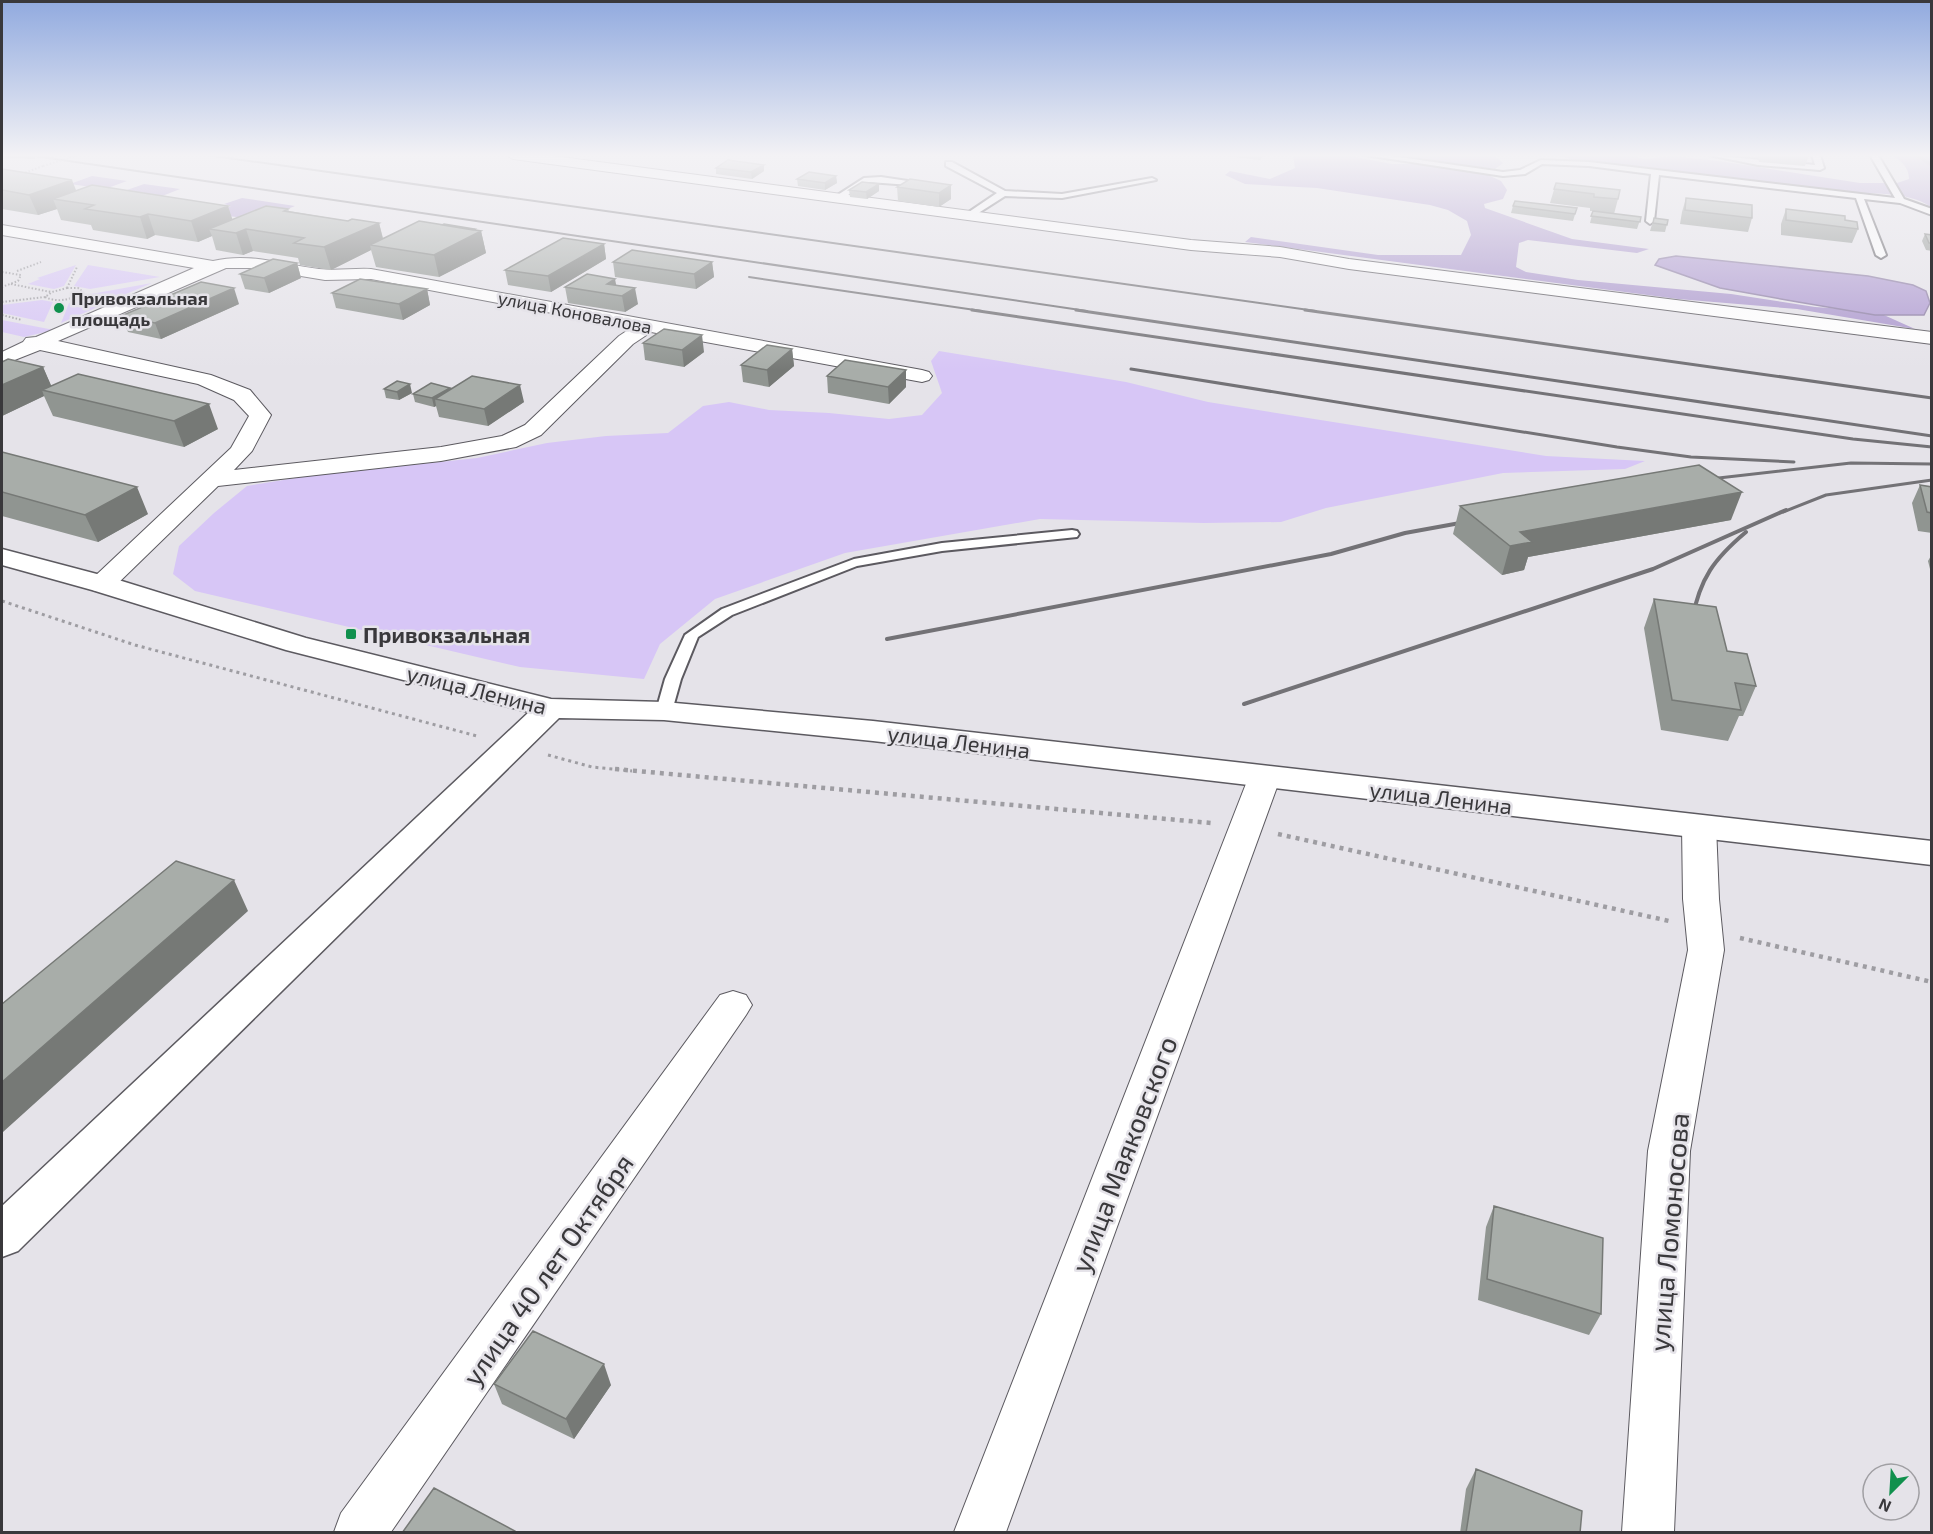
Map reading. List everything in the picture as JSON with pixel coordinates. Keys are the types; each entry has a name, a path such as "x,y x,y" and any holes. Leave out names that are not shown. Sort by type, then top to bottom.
{"street":[{"path":"1050,227 1191,245 1280,252 1349,264 1932,338"},
{"name":"улица Коновалова","path":"2,230 220,264 242,261 318,274 371,274 922,376"},
{"path":"2,359 220,264"},
{"path":"210,480 441,454 508,442 533,430 626,340 646,326"},
{"path":"2,336 204,379 242,395 260,415 241,451 102,584"},
{"name":"улица Ленина","path":"2,557 102,584 296,644 551,708 664,711 873,731 1932,853"},
{"path":"2,1236 551,708"},
{"name":"улица Маяковского","path":"981,1533 1265,776"},
{"name":"улица Ломоносова","path":"1648,1533 1669,1150 1706,950 1701,899 1699,826"},
{"name":"улица 40 лет Октября","path":"360,1533 734,1005"}],"lane":[{"path":"1870,227 1881,255"},
{"path":"664,711 673,679 692,636 727,612 854,563 942,547 1072,534"}],"path":[{"path":"2,272 15,272 46,260"},
{"path":"67,288 80,261"},
{"path":"2,287 21,278 21,275 15,272"},
{"path":"10,284 52,292"},
{"path":"2,302 45,297 52,292 67,288 82,289 83,292 74,298 62,300 50,300 45,297"},
{"path":"2,601 135,645 592,766 1246,826 1932,982"}],"shaded area":[{"path":"1469,227 1537,227 1572,239 1649,249 1637,253 1528,240 1519,243 1516,267 1526,272 1578,280 1731,294 1815,307 1875,311 1915,329 1797,309 1678,299 1245,242 1251,237 1378,255 1461,255 1471,235"},
{"path":"1676,256 1868,276 1913,285 1926,291 1930,303 1924,315 1875,315 1720,288 1655,265 1659,259"},
{"path":"76,265 64,286 54,289 28,284 40,279 37,278"},
{"path":"88,265 160,277 90,289 74,286"},
{"path":"152,283 112,300 90,297 91,294"},
{"path":"42,300 53,302 44,322 2,313 2,305"},
{"path":"79,302 100,306 61,323 69,303"},
{"path":"2,320 54,330 24,337 2,332"},
{"path":"939,351 1126,382 1208,402 1546,456 1645,461 1625,469 1503,473 1326,508 1281,522 1204,523 1040,519 845,553 715,599 660,644 644,679 520,667 195,591 173,574 179,546 247,486 302,477 477,458 547,443 606,436 668,433 703,406 729,402 769,410 889,419 922,415 942,393 931,361"}],"building":[{"path":"215,227 371,227 324,247 294,243 304,238 246,229 236,233 209,229"},
{"path":"408,227 454,227 481,231 434,255 370,245"},
{"path":"452,227 475,229 473,230"},
{"path":"1839,227 1858,227 1858,229"},
{"path":"1925,234 1932,235 1932,243 1929,243"},
{"path":"563,238 604,244 548,276 505,270"},
{"path":"632,250 712,262 694,274 613,262"},
{"path":"273,259 297,263 264,278 240,274"},
{"path":"587,274 615,279 607,284 635,288 622,296 565,287"},
{"path":"360,279 427,289 399,304 332,293"},
{"path":"201,282 234,288 155,323 121,316"},
{"path":"664,329 702,335 682,350 643,343"},
{"path":"767,345 792,349 767,370 741,365"},
{"path":"8,359 43,367 2,385 2,362"},
{"path":"845,360 906,370 888,387 827,376"},
{"path":"78,374 209,404 174,421 42,390"},
{"path":"472,376 520,385 484,409 435,399"},
{"path":"397,381 410,384 397,392 384,389"},
{"path":"431,383 450,388 432,398 413,394"},
{"path":"2,452 137,487 85,515 2,492"},
{"path":"1699,465 1742,492 1520,532 1532,542 1510,546 1460,506"},
{"path":"1920,485 1932,487 1932,513 1927,512"},
{"path":"1654,599 1716,607 1727,651 1747,654 1756,686 1735,683 1741,710 1672,700"},
{"path":"176,861 234,880 2,1082 2,1004"},
{"path":"1494,1206 1603,1238 1601,1314 1487,1279"},
{"path":"533,1331 604,1364 566,1419 494,1384"},
{"path":"1476,1469 1582,1511 1580,1533 1466,1533"},
{"path":"434,1488 515,1531 514,1533 402,1533"}],"railway":[{"path":"514,227 1087,311"},
{"path":"716,227 1316,311"},
{"path":"749,277 982,311"},
{"path":"972,310 1853,439 1932,447"},
{"path":"1076,310 1932,436"},
{"path":"1305,310 1932,398"},
{"path":"1131,369 1617,447 1691,457 1794,462"},
{"path":"1701,480 1851,463 1932,464"},
{"path":"1783,512 1826,495 1932,480"},
{"path":"1244,704 1653,569 1786,510"},
{"path":"887,639 1331,554 1405,533 1471,521"},
{"path":"1692,620 1699,592 1710,570 1725,551 1746,532"}],"place":[{"name":"Привокзальная площадь","path":"59,308"},
{"name":"Привокзальная","path":"351,634"}]}
